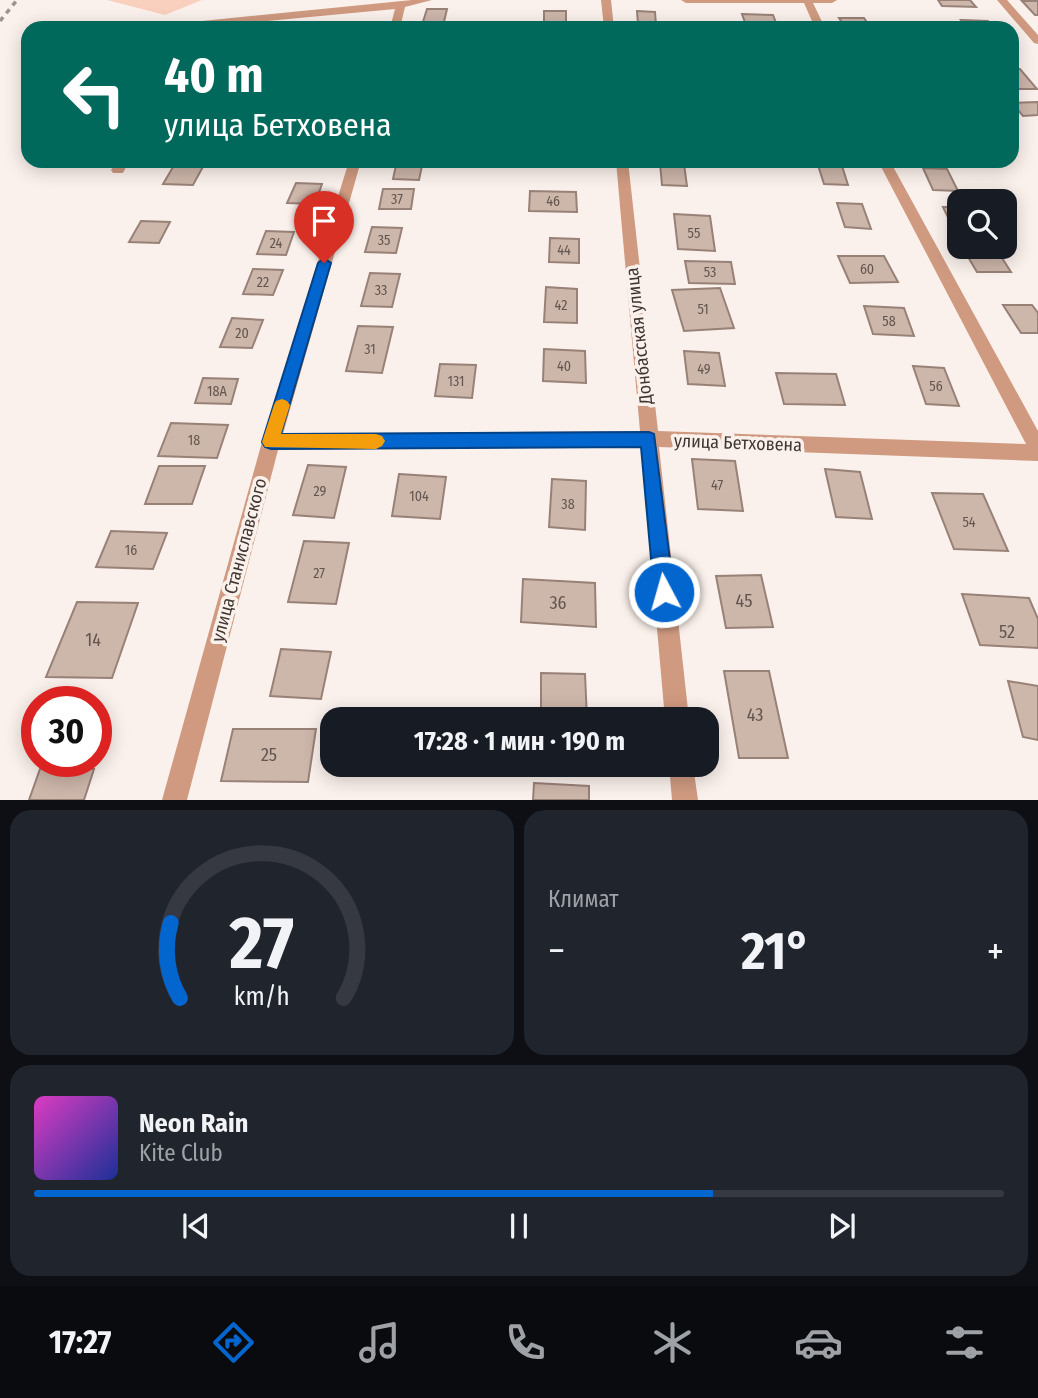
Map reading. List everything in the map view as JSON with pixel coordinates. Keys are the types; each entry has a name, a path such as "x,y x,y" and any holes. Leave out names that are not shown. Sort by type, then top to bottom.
{"street":[{"path":"243,21 427,0"},
{"path":"606,0 608,21"},
{"path":"686,0 832,0"},
{"path":"1002,0 1038,41"},
{"path":"808,2 817,21"},
{"path":"397,21 401,5"},
{"name":"улица Станиславского","path":"174,800 271,442 353,168"},
{"name":"Донбасская улица","path":"623,168 676,707"},
{"path":"888,168 1038,451"},
{"name":"улица Бетховена","path":"271,442 649,439 1038,451"},
{"path":"682,777 685,800"}],"shaded area":[{"path":"107,0 202,0 165,15"}],"building":[{"path":"938,0 970,0 976,7 942,6"},
{"path":"1022,1 1038,1 1038,15 1035,15"},
{"path":"427,9 447,9 444,21 423,21"},
{"path":"544,11 566,11 566,21 544,21"},
{"path":"637,11 655,12 656,21 638,21"},
{"path":"742,14 773,15 775,21 744,21"},
{"path":"839,18 864,18 866,21 841,21"},
{"path":"1019,69 1020,69 1037,89 1019,89"},
{"path":"1038,102 1038,115 1023,116 1019,111 1019,103"},
{"path":"172,168 202,168 193,185 163,184"},
{"path":"395,168 422,168 419,180 393,179"},
{"path":"660,168 685,168 687,186 662,185"},
{"path":"819,168 843,168 848,185 824,184"},
{"path":"923,168 947,169 957,189 933,190"},
{"path":"296,183 322,184 315,204 287,203"},
{"path":"383,189 414,189 411,209 379,209"},
{"path":"530,191 576,192 577,212 529,211"},
{"path":"837,203 862,204 871,229 845,227"},
{"path":"674,214 710,216 715,251 678,249"},
{"path":"141,221 170,222 159,243 129,242"},
{"path":"372,227 402,228 396,253 365,252"},
{"path":"266,231 294,232 286,255 257,254"},
{"path":"550,238 579,239 579,263 549,262"},
{"path":"838,256 884,256 898,282 850,283"},
{"path":"969,259 1003,259 1011,272 977,272"},
{"path":"685,261 731,262 735,284 689,283"},
{"path":"253,269 283,270 273,295 243,294"},
{"path":"370,273 400,274 392,307 361,306"},
{"path":"546,287 577,289 577,323 544,322"},
{"path":"720,288 734,328 684,331 672,290"},
{"path":"1003,305 1032,305 1038,313 1038,333 1021,333"},
{"path":"864,306 904,308 914,336 873,334"},
{"path":"232,318 263,320 252,348 220,347"},
{"path":"358,326 393,327 382,373 346,371"},
{"path":"544,349 585,351 586,383 543,381"},
{"path":"684,351 719,353 725,386 688,384"},
{"path":"440,364 476,365 472,398 435,396"},
{"path":"913,366 944,368 959,406 926,404"},
{"path":"776,373 836,374 845,405 784,404"},
{"path":"203,378 238,379 231,404 195,403"},
{"path":"171,423 228,425 217,458 158,456"},
{"path":"692,459 735,461 743,511 698,509"},
{"path":"308,465 346,467 334,518 293,515"},
{"path":"159,466 205,466 192,504 145,504"},
{"path":"825,469 860,472 872,519 836,517"},
{"path":"399,474 446,477 440,519 392,516"},
{"path":"552,479 586,481 585,530 549,527"},
{"path":"932,493 983,494 1008,551 954,549"},
{"path":"111,531 167,533 153,569 96,567"},
{"path":"304,541 349,543 336,604 288,602"},
{"path":"761,575 773,627 726,628 716,576"},
{"path":"523,579 595,583 596,627 521,622"},
{"path":"962,594 1029,598 1038,619 1038,648 980,645"},
{"path":"77,602 138,603 112,678 46,677"},
{"path":"281,649 331,652 321,699 270,696"},
{"path":"724,671 769,671 788,758 739,758"},
{"path":"541,673 585,674 586,707 541,707"},
{"path":"1008,681 1038,686 1038,740 1023,737"},
{"path":"233,729 316,729 308,782 221,781"},
{"path":"37,777 91,777 84,800 29,800"},
{"path":"534,783 589,786 589,800 533,800"}],"railway":[{"path":"0,21 17,0"}],"slow traffic":[{"path":"282,405 271,442 376,441"}],"route":[{"path":"324,263 271,442 649,439 664,592"}]}
